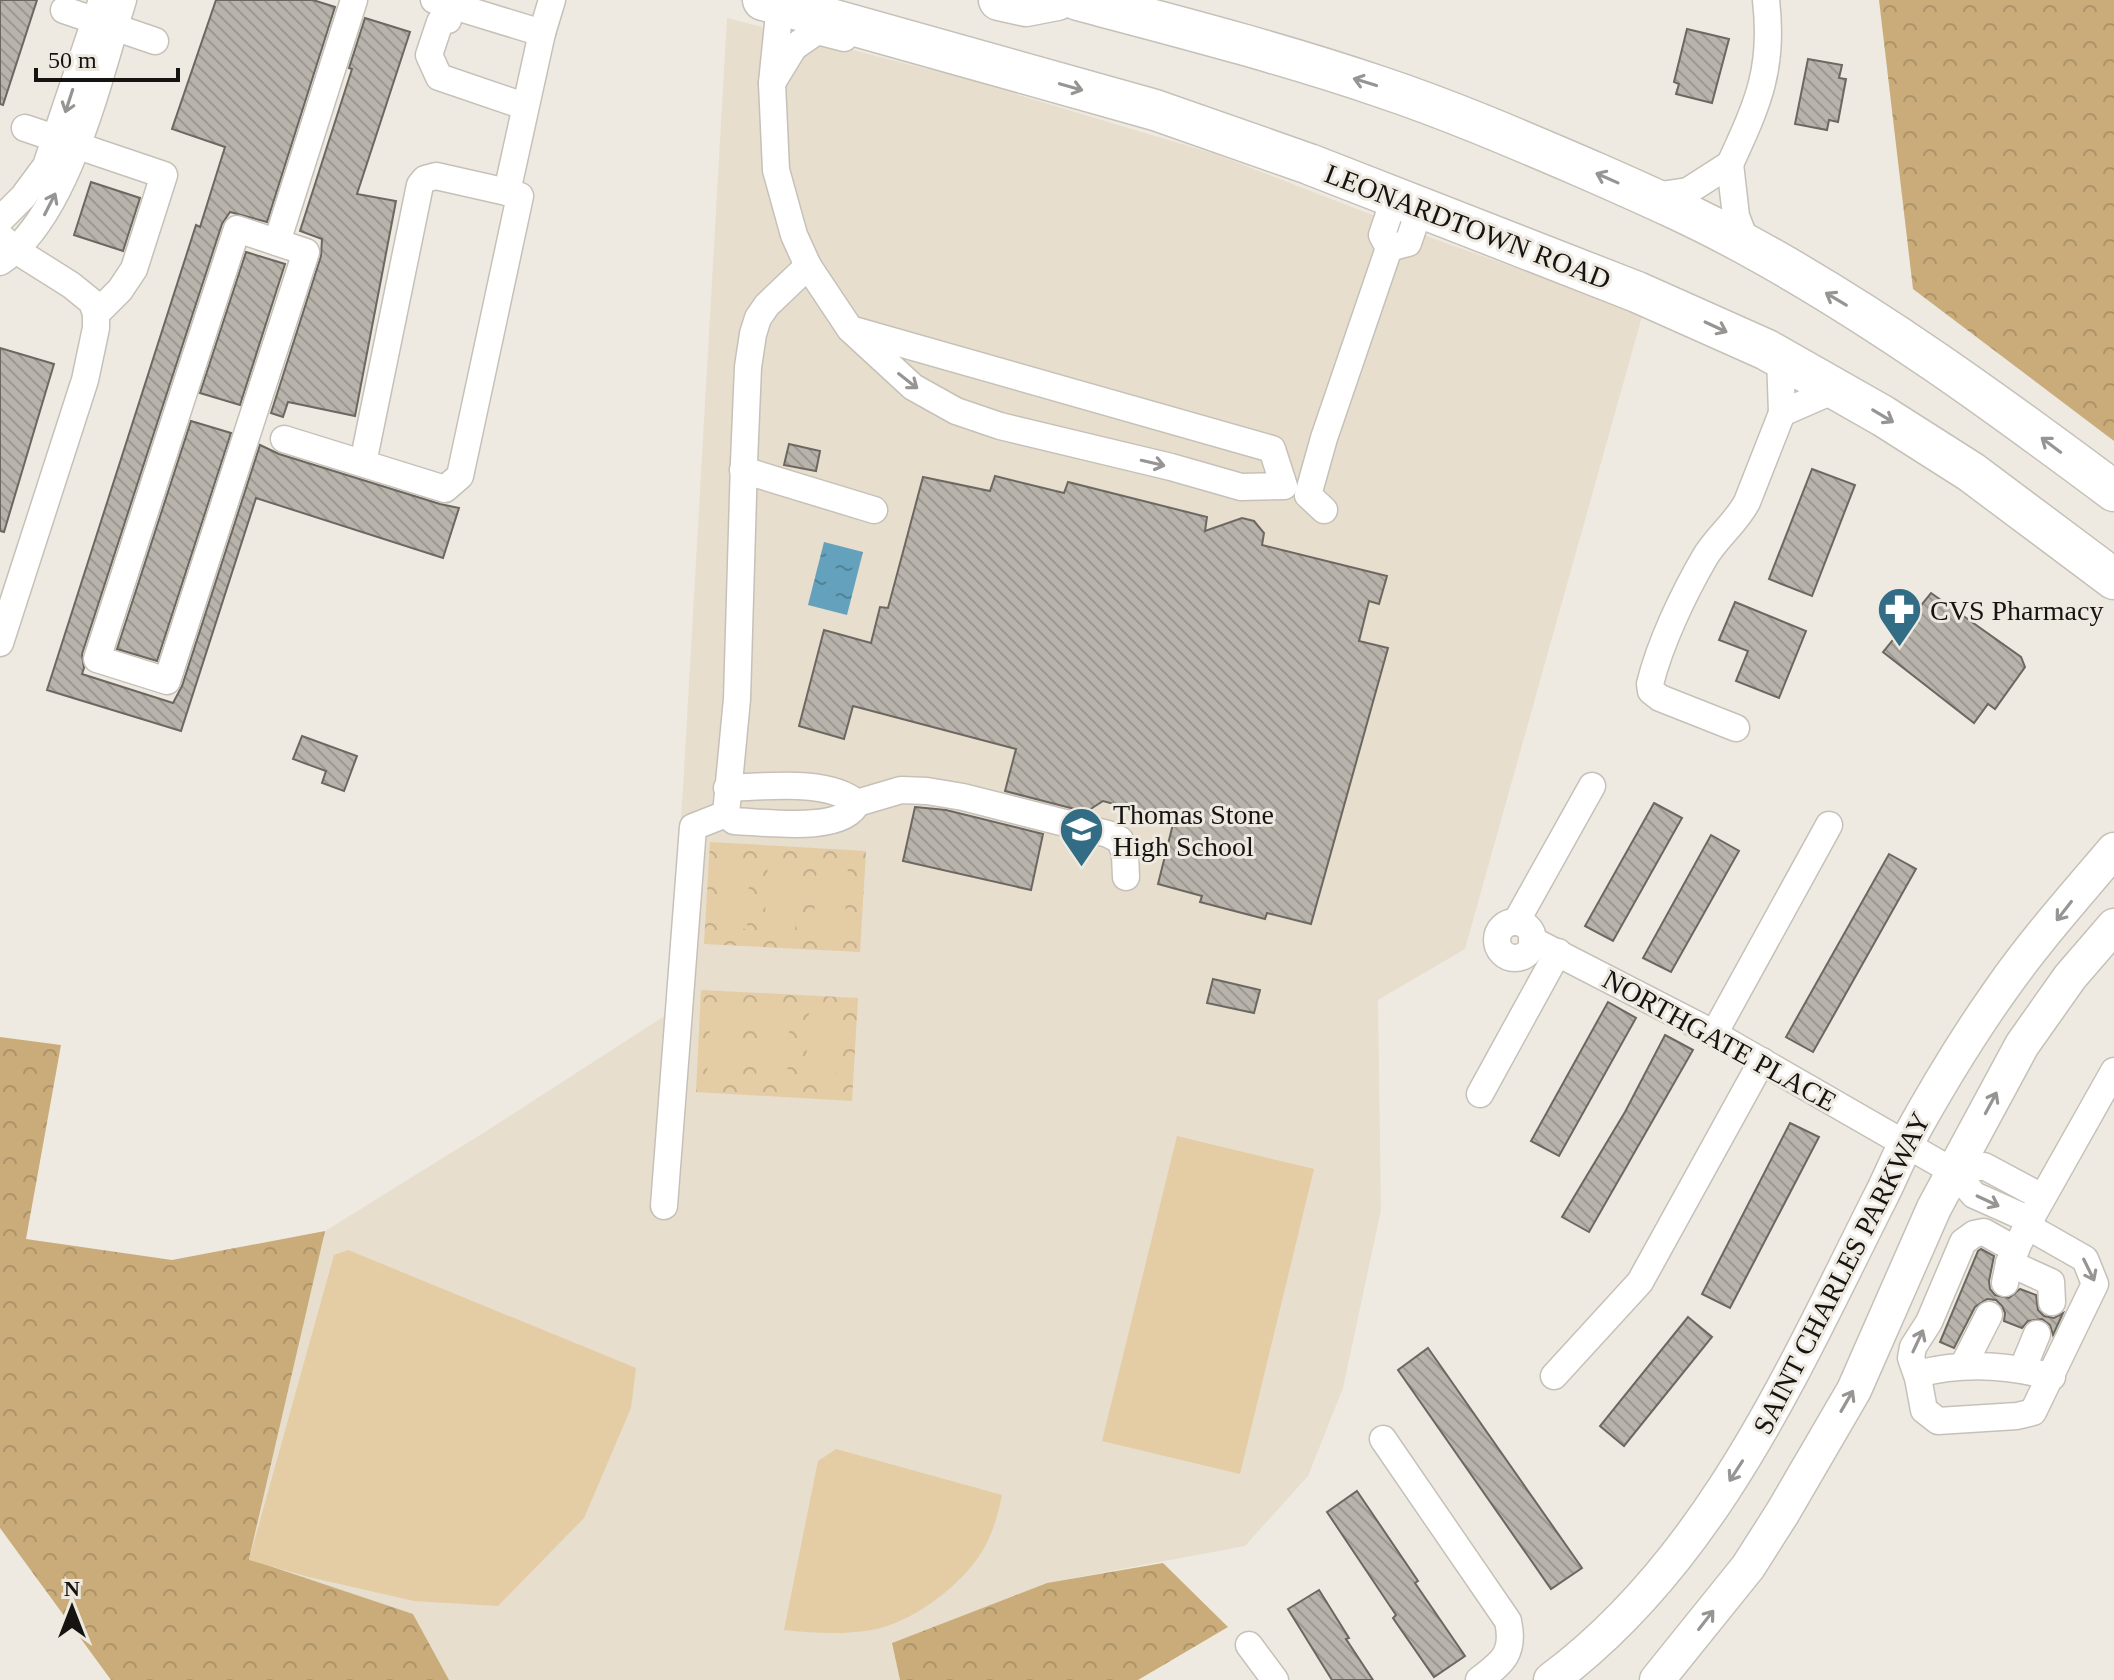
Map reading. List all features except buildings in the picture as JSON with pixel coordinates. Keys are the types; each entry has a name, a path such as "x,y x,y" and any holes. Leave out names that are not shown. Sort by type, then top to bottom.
{"highway":[{"path":"999,0 1026,6 1057,0"},
{"path":"1078,0 1229,39 1382,87 1520,140 1650,197 1747,245 1872,320 1976,389 2114,491"},
{"name":"LEONARDTOWN ROAD","path":"776,1 1155,110 1309,164 1637,292 1780,357 1837,389 1971,472 2111,580"}],"main road":[{"name":"SAINT CHARLES PARKWAY","path":"1551,1680 1629,1610 1704,1519 1764,1426 1906,1143 1942,1080 2001,990 2114,850"},
{"name":"SAINT CHARLES PARKWAY","path":"1657,1680 1748,1567 1783,1512 1854,1390 1934,1208 2022,1045 2070,977 2114,926"}],"street":[{"path":"0,220 66,142 104,15 123,0"},
{"path":"277,242 354,0"},
{"path":"507,192 518,152 524,106 552,0"},
{"path":"1747,245 1736,216 1730,164 1765,75 1770,35 1766,0"},
{"path":"776,1 772,83 776,170 794,235 808,266 850,329 913,387 956,411 1000,426 1241,487 1284,486 1272,449 850,329"},
{"path":"524,106 446,81 439,77 429,55 445,9 542,33"},
{"path":"64,10 104,15 155,41"},
{"path":"772,83 794,47 817,31 977,71 1013,71"},
{"path":"25,128 164,175 134,269 120,290 96,314"},
{"path":"0,643 93,348 96,314 92,302 71,285 6,250 46,213 69,166 66,142"},
{"path":"1650,197 1688,191 1730,164"},
{"path":"284,439 445,489 460,476 520,196 436,176 425,179 420,185 363,463"},
{"path":"1324,510 1308,495 1324,438 1389,248 1382,235 1407,203"},
{"path":"237,229 277,242 306,252 167,681 97,659 237,229"},
{"path":"808,266 767,305 758,318 748,367 737,699 726,801 734,821 827,823 847,816 857,803 901,790 927,791 963,797 1108,834 1120,840 1125,854 1126,877"},
{"path":"1736,728 1660,698 1651,691 1650,684 1681,605 1706,554 1740,515 1747,502 1782,413 1780,357"},
{"path":"1782,413 1837,389"},
{"path":"743,470 874,510"},
{"name":"NORTHGATE PLACE","path":"1592,786 1524,931 1906,1143 1954,1172 1974,1195 2033,1214 2085,1259 2095,1284 2033,1412 2017,1416 1938,1421 1924,1410 1917,1374"},
{"path":"664,1206 693,827 726,801 817,788 833,790 857,803"},
{"path":"1714,1034 1829,825"},
{"path":"1480,1094 1558,952"},
{"path":"1554,1376 1640,1282 1762,1061"},
{"path":"2010,1265 2033,1214 2113,1074"},
{"path":"2052,1302 2051,1282 2010,1265 1984,1232 1974,1234 1963,1242 1929,1322 1913,1347 1911,1358 1917,1374 1942,1368 2000,1365 2052,1377"},
{"path":"1963,1366 1989,1315"},
{"path":"2023,1368 2037,1334"},
{"path":"1383,1439 1508,1621 1510,1643 1507,1653 1500,1665 1479,1680"},
{"path":"1249,1645 1275,1680"}],"shaded area":[{"name":"Thomas Stone High School","path":"727,18 959,77 1215,154 1440,241 1643,313 1465,949 1378,1000 1381,1210 1343,1388 1308,1476 1245,1546 1047,1583 892,1643 900,1680 449,1680 413,1614 238,1568 325,1231 666,1015 683,788"}],"green space":[{"path":"1879,0 2114,0 2114,441 1913,289"},
{"path":"710,842 866,851 860,952 704,944"},
{"path":"719,859 750,861 747,929 716,927"},
{"path":"768,863 799,865 795,932 764,931"},
{"path":"817,865 848,867 844,934 813,933"},
{"path":"701,990 858,998 852,1101 696,1092"},
{"path":"711,1008 742,1010 738,1077 707,1075"},
{"path":"759,1010 790,1012 787,1080 756,1078"},
{"path":"809,1013 840,1015 836,1082 805,1081"},
{"path":"0,1037 61,1045 26,1239 172,1260 325,1231 249,1559 413,1614 449,1680 111,1680 0,1528"},
{"path":"1177,1136 1314,1169 1240,1474 1102,1441"},
{"path":"348,1250 636,1368 631,1408 584,1518 498,1606 414,1601 249,1560 334,1255"},
{"path":"836,1449 1002,1495 996,1517 985,1547 972,1566 948,1590 918,1612 886,1626 860,1632 784,1630 818,1461"},
{"path":"1163,1563 1228,1627 1138,1680 900,1680 892,1643 1047,1583"}],"water":[{"path":"824,542 863,552 847,615 808,605"}],"place":[{"name":"CVS Pharmacy","path":"1899,649"},
{"name":"Thomas Stone High School","path":"1082,869"}]}
